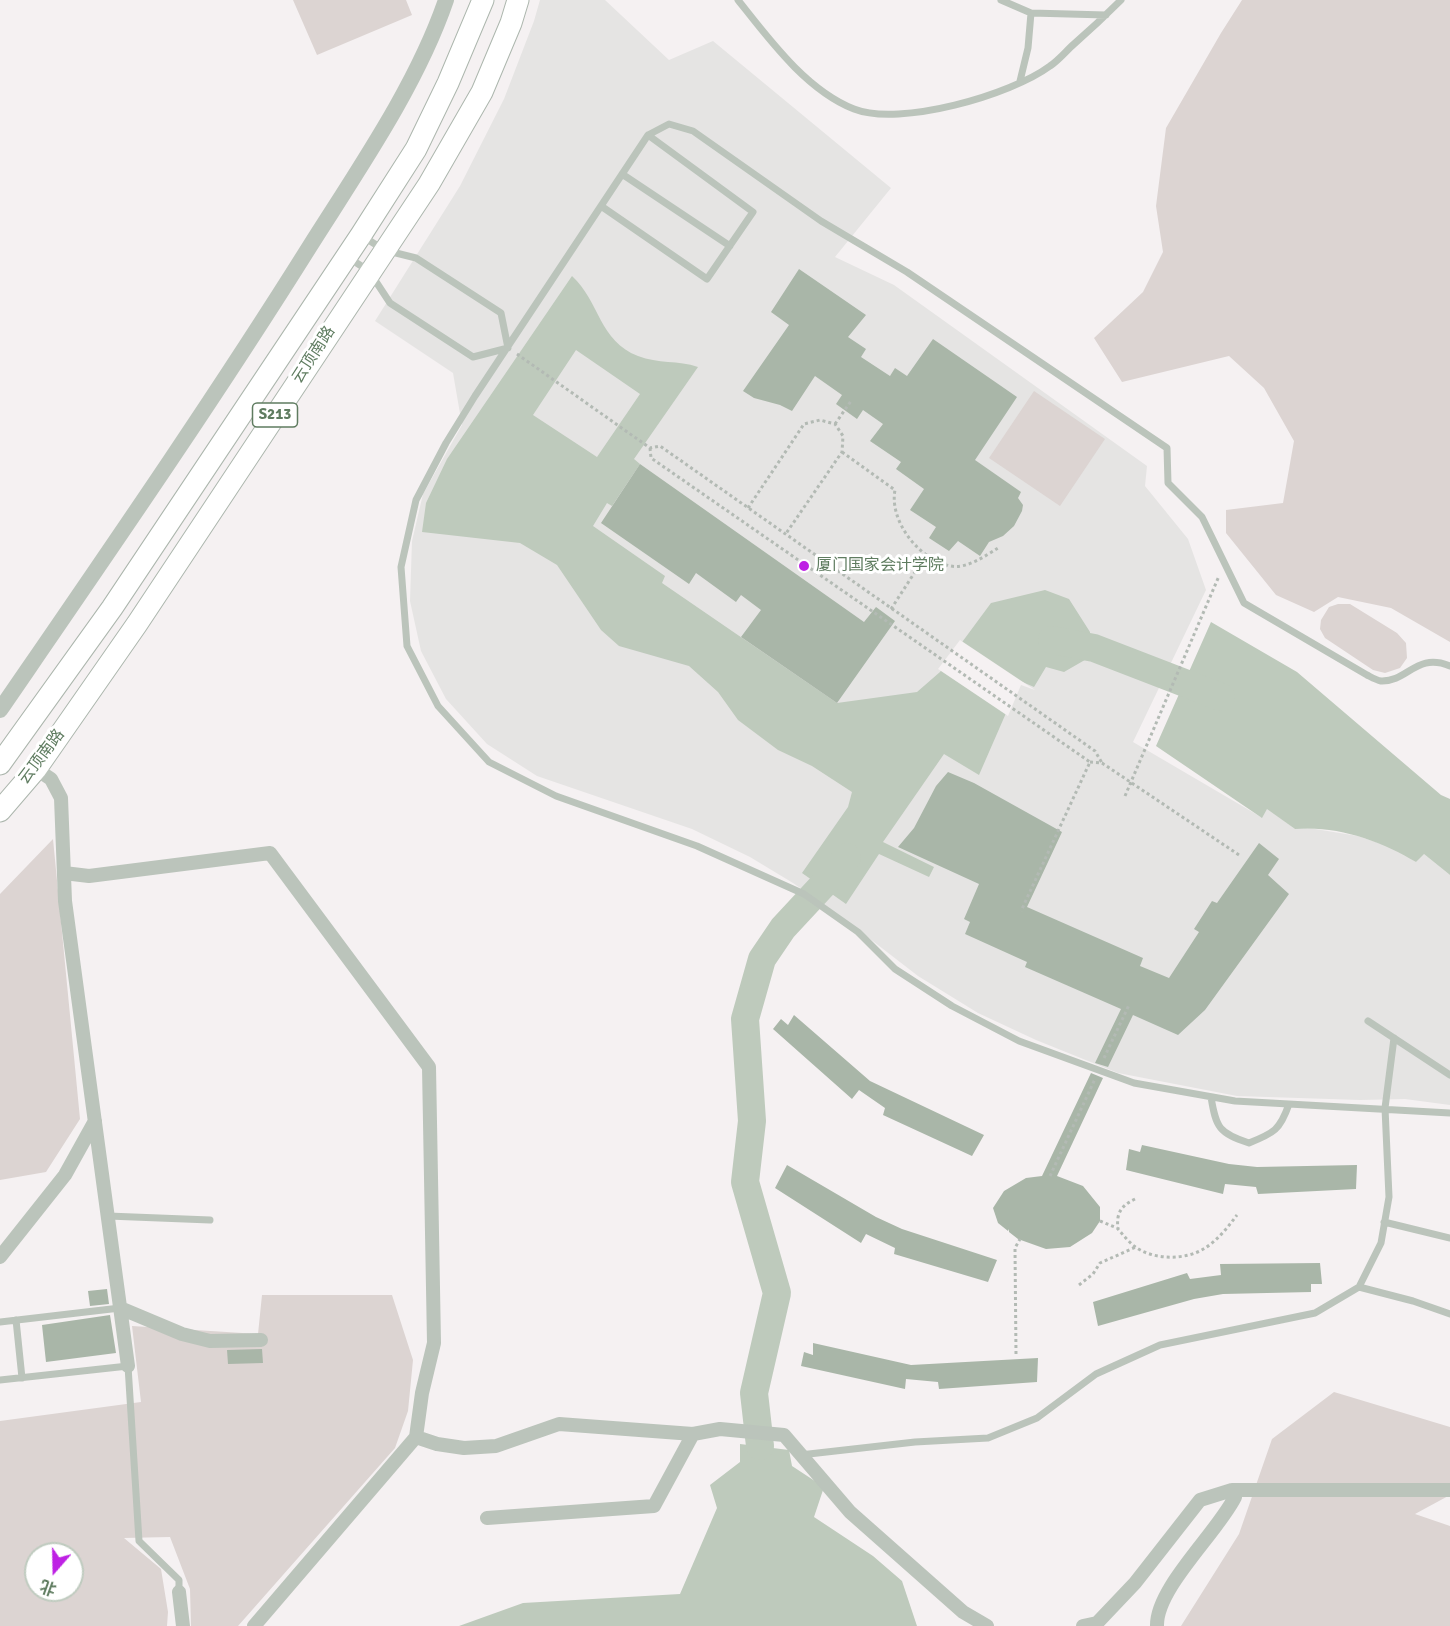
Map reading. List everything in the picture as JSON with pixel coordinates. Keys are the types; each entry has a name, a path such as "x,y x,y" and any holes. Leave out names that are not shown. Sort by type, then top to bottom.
{"main road":[{"name":"云顶南路","path":"0,764 112,608 416,149 448,83 483,0"},
{"name":"云顶南路","path":"0,811 36,769 137,624 369,271 429,184 482,92 518,0"},
{"path":"112,608 137,624"}],"street":[{"path":"0,710 258,328 371,147 423,58 446,0"},
{"path":"36,769 51,779 62,798 65,900 128,1366"},
{"path":"64,873 89,876 270,853 429,1066 434,1343 422,1393 416,1437 254,1626"},
{"path":"0,1257 65,1175 94,1121"},
{"path":"120,1308 182,1334 210,1341 261,1340"},
{"path":"416,1437 437,1444 464,1448 496,1446 559,1424 693,1434 720,1429 784,1435 850,1512 963,1612 987,1626"},
{"path":"487,1518 654,1506 693,1434"},
{"path":"1157,1626 1157,1618 1166,1595 1227,1513 1235,1497 1232,1490"},
{"path":"1083,1626 1098,1623 1113,1607 1200,1500 1232,1490 1450,1490"},
{"path":"179,1592 183,1626"}],"lane":[{"path":"738,0 780,52 824,93 854,109 886,116 939,109 1000,91 1050,66 1121,0"},
{"path":"1001,0 1031,13 1106,15"},
{"path":"1020,81 1028,48 1031,13"},
{"path":"1450,666 1437,661 1423,663 1391,679 1380,681 1244,603 1202,517 1168,483 1167,448 907,272 821,221 693,131 669,124 648,135 446,443 416,500 401,567 407,646 438,706 489,762 556,796 697,846 804,894 858,932 895,969 952,1006 1019,1041 1134,1083 1235,1101 1450,1113"},
{"path":"601,206 707,279 753,212 648,135"},
{"path":"622,174 730,246"},
{"path":"361,235 384,250 417,258 501,313 508,348"},
{"path":"346,257 369,271 390,303 473,357 508,348"},
{"path":"1368,1021 1450,1075"},
{"path":"801,1455 915,1442 988,1438 1037,1418 1096,1374 1161,1345 1315,1313 1359,1287 1381,1243 1389,1197 1385,1108 1394,1038"},
{"path":"1211,1096 1215,1121 1229,1137 1249,1143 1275,1133 1284,1120 1289,1104"},
{"path":"108,1216 210,1220"},
{"path":"1384,1222 1450,1238"},
{"path":"1359,1287 1413,1300 1450,1314"},
{"path":"0,1322 120,1308"},
{"path":"16,1320 22,1378"},
{"path":"0,1380 128,1366 140,1541 179,1580 179,1592"}],"path":[{"path":"508,348 650,448 660,446 1095,751 1102,763 1239,855"},
{"path":"835,424 851,401"},
{"path":"748,508 804,424 820,420 835,424 843,436 842,452 785,535"},
{"path":"650,448 651,458 1090,762 1102,763"},
{"path":"842,452 895,490 893,500 895,512 902,528 926,555 951,566 962,565 998,548"},
{"path":"891,609 926,555"},
{"path":"1125,796 1224,563"},
{"path":"1021,911 1090,762"},
{"path":"1104,1058 1129,1005"},
{"path":"1050,1176 1096,1077"},
{"path":"1118,1229 1119,1212 1124,1204 1135,1199"},
{"path":"1100,1221 1118,1229 1136,1247 1153,1255 1182,1257 1204,1249 1223,1233 1237,1215"},
{"path":"1016,1354 1015,1248 1020,1239"},
{"path":"1079,1285 1093,1274 1100,1263 1136,1247"}],"shaded area":[{"path":"293,0 406,0 412,15 317,55"},
{"name":"厦门国家会计学院","path":"540,0 605,0 669,60 713,41 891,188 835,257 894,285 1147,466 1145,486 1188,539 1206,590 1133,742 1261,817 1267,808 1295,829 1309,828 1358,836 1396,849 1416,862 1423,853 1450,875 1450,1105 1405,1099 1360,1100 1237,1096 1118,1073 1036,1040 978,1013 918,976 843,918 793,883 750,857 692,829 537,776 487,744 446,699 421,651 410,601 412,541 423,494 462,425 453,373 375,321 460,186 504,99"},
{"path":"1242,0 1450,0 1450,642 1391,608 1338,597 1314,612 1276,595 1226,533 1226,510 1283,503 1294,441 1264,388 1229,356 1122,382 1094,338 1143,292 1163,252 1156,206 1166,128"},
{"path":"572,276 589,297 607,331 625,349 646,358 698,367 634,459 640,464 612,506 607,503 593,526 665,576 662,583 837,703 917,692 940,672 991,603 1045,590 1069,599 1090,632 1090,657 1064,672 1046,667 1034,687 1020,681 979,775 944,754 883,842 934,867 929,877 879,854 846,904 802,873 848,807 852,792 812,766 778,750 738,720 718,692 689,666 619,646 601,630 557,565 520,543 422,532 426,503 447,459","holes":["576,350 640,394 597,457 533,415"]},
{"path":"1034,391 1105,439 1060,506 989,458"},
{"path":"1350,604 1397,633 1406,643 1407,658 1400,668 1385,673 1373,670 1325,638 1320,629 1321,620 1329,607"},
{"path":"1211,622 1297,672 1441,795 1450,799 1450,875 1424,854 1416,862 1389,847 1358,836 1311,828 1295,829 1267,809 1262,818 1156,746"},
{"path":"53,839 80,1119 46,1172 0,1180 0,894"},
{"path":"262,1295 392,1295 413,1360 408,1411 395,1448 238,1626 191,1626 190,1589 170,1537 124,1538 161,1569 168,1612 167,1626 0,1626 0,1421 141,1402 132,1326 258,1334"},
{"path":"1334,1392 1450,1427 1450,1495 1415,1514 1450,1526 1450,1626 1181,1626 1239,1534 1272,1439"},
{"path":"740,1444 789,1450 792,1466 824,1487 814,1517 873,1556 902,1581 917,1626 459,1626 523,1603 680,1594 717,1508 710,1485 740,1462"}],"pier":[{"path":"960,640 1035,690 1021,685 1008,716 938,669"}],"building":[{"path":"799,269 866,315 848,337 866,349 861,357 890,376 895,368 907,376 933,339 1017,397 975,460 1021,492 1018,498 1023,505 1022,511 1014,526 1003,536 989,542 980,556 958,541 949,551 929,538 936,527 910,510 924,489 896,469 901,462 870,441 883,424 863,410 857,419 836,404 842,395 815,376 792,411 754,398 743,391 789,325 771,312"},
{"path":"640,464 864,622 876,607 895,621 837,703 741,637 761,610 741,595 736,602 696,573 689,584 601,523"},
{"path":"948,772 974,783 1062,832 1027,907 1143,958 1140,966 1169,978 1199,932 1194,929 1212,901 1217,903 1259,843 1279,859 1268,875 1289,894 1205,1010 1178,1035 1133,1015 1108,1067 1095,1063 1121,1009 1025,967 1027,962 965,934 970,922 964,919 979,884 898,847 914,828 936,786"},
{"path":"794,1015 870,1081 984,1135 972,1156 883,1115 885,1108 859,1090 852,1099 773,1029 781,1019 788,1025"},
{"path":"1091,1073 1103,1078 1057,1176 1083,1186 1100,1207 1100,1221 1092,1233 1070,1247 1046,1249 1018,1239 1009,1232 1009,1229 1008,1231 998,1223 993,1208 1004,1191 1026,1178 1042,1176"},
{"path":"1142,1145 1229,1164 1257,1167 1357,1165 1356,1189 1258,1194 1256,1187 1225,1184 1223,1194 1126,1170 1129,1149 1140,1152"},
{"path":"787,1165 876,1217 902,1229 997,1260 988,1282 894,1254 895,1248 866,1234 861,1243 775,1188"},
{"path":"1320,1263 1322,1284 1311,1284 1311,1292 1223,1294 1194,1299 1098,1326 1093,1302 1187,1273 1190,1279 1221,1275 1220,1264"},
{"path":"107,1289 109,1304 90,1306 88,1291"},
{"path":"110,1315 116,1353 46,1362 42,1325"},
{"path":"813,1343 911,1365 1038,1358 1037,1382 939,1389 938,1382 906,1379 905,1389 801,1366 804,1352 813,1355"},
{"path":"262,1349 263,1363 228,1364 227,1350"}],"waterway":[{"path":"1052,640 1094,648 1221,697"},
{"path":"760,1446 754,1393 777,1293 745,1182 752,1121 745,1019 762,959 783,928 847,857"}],"place":[{"name":"厦门国家会计学院","path":"804,566"}]}
